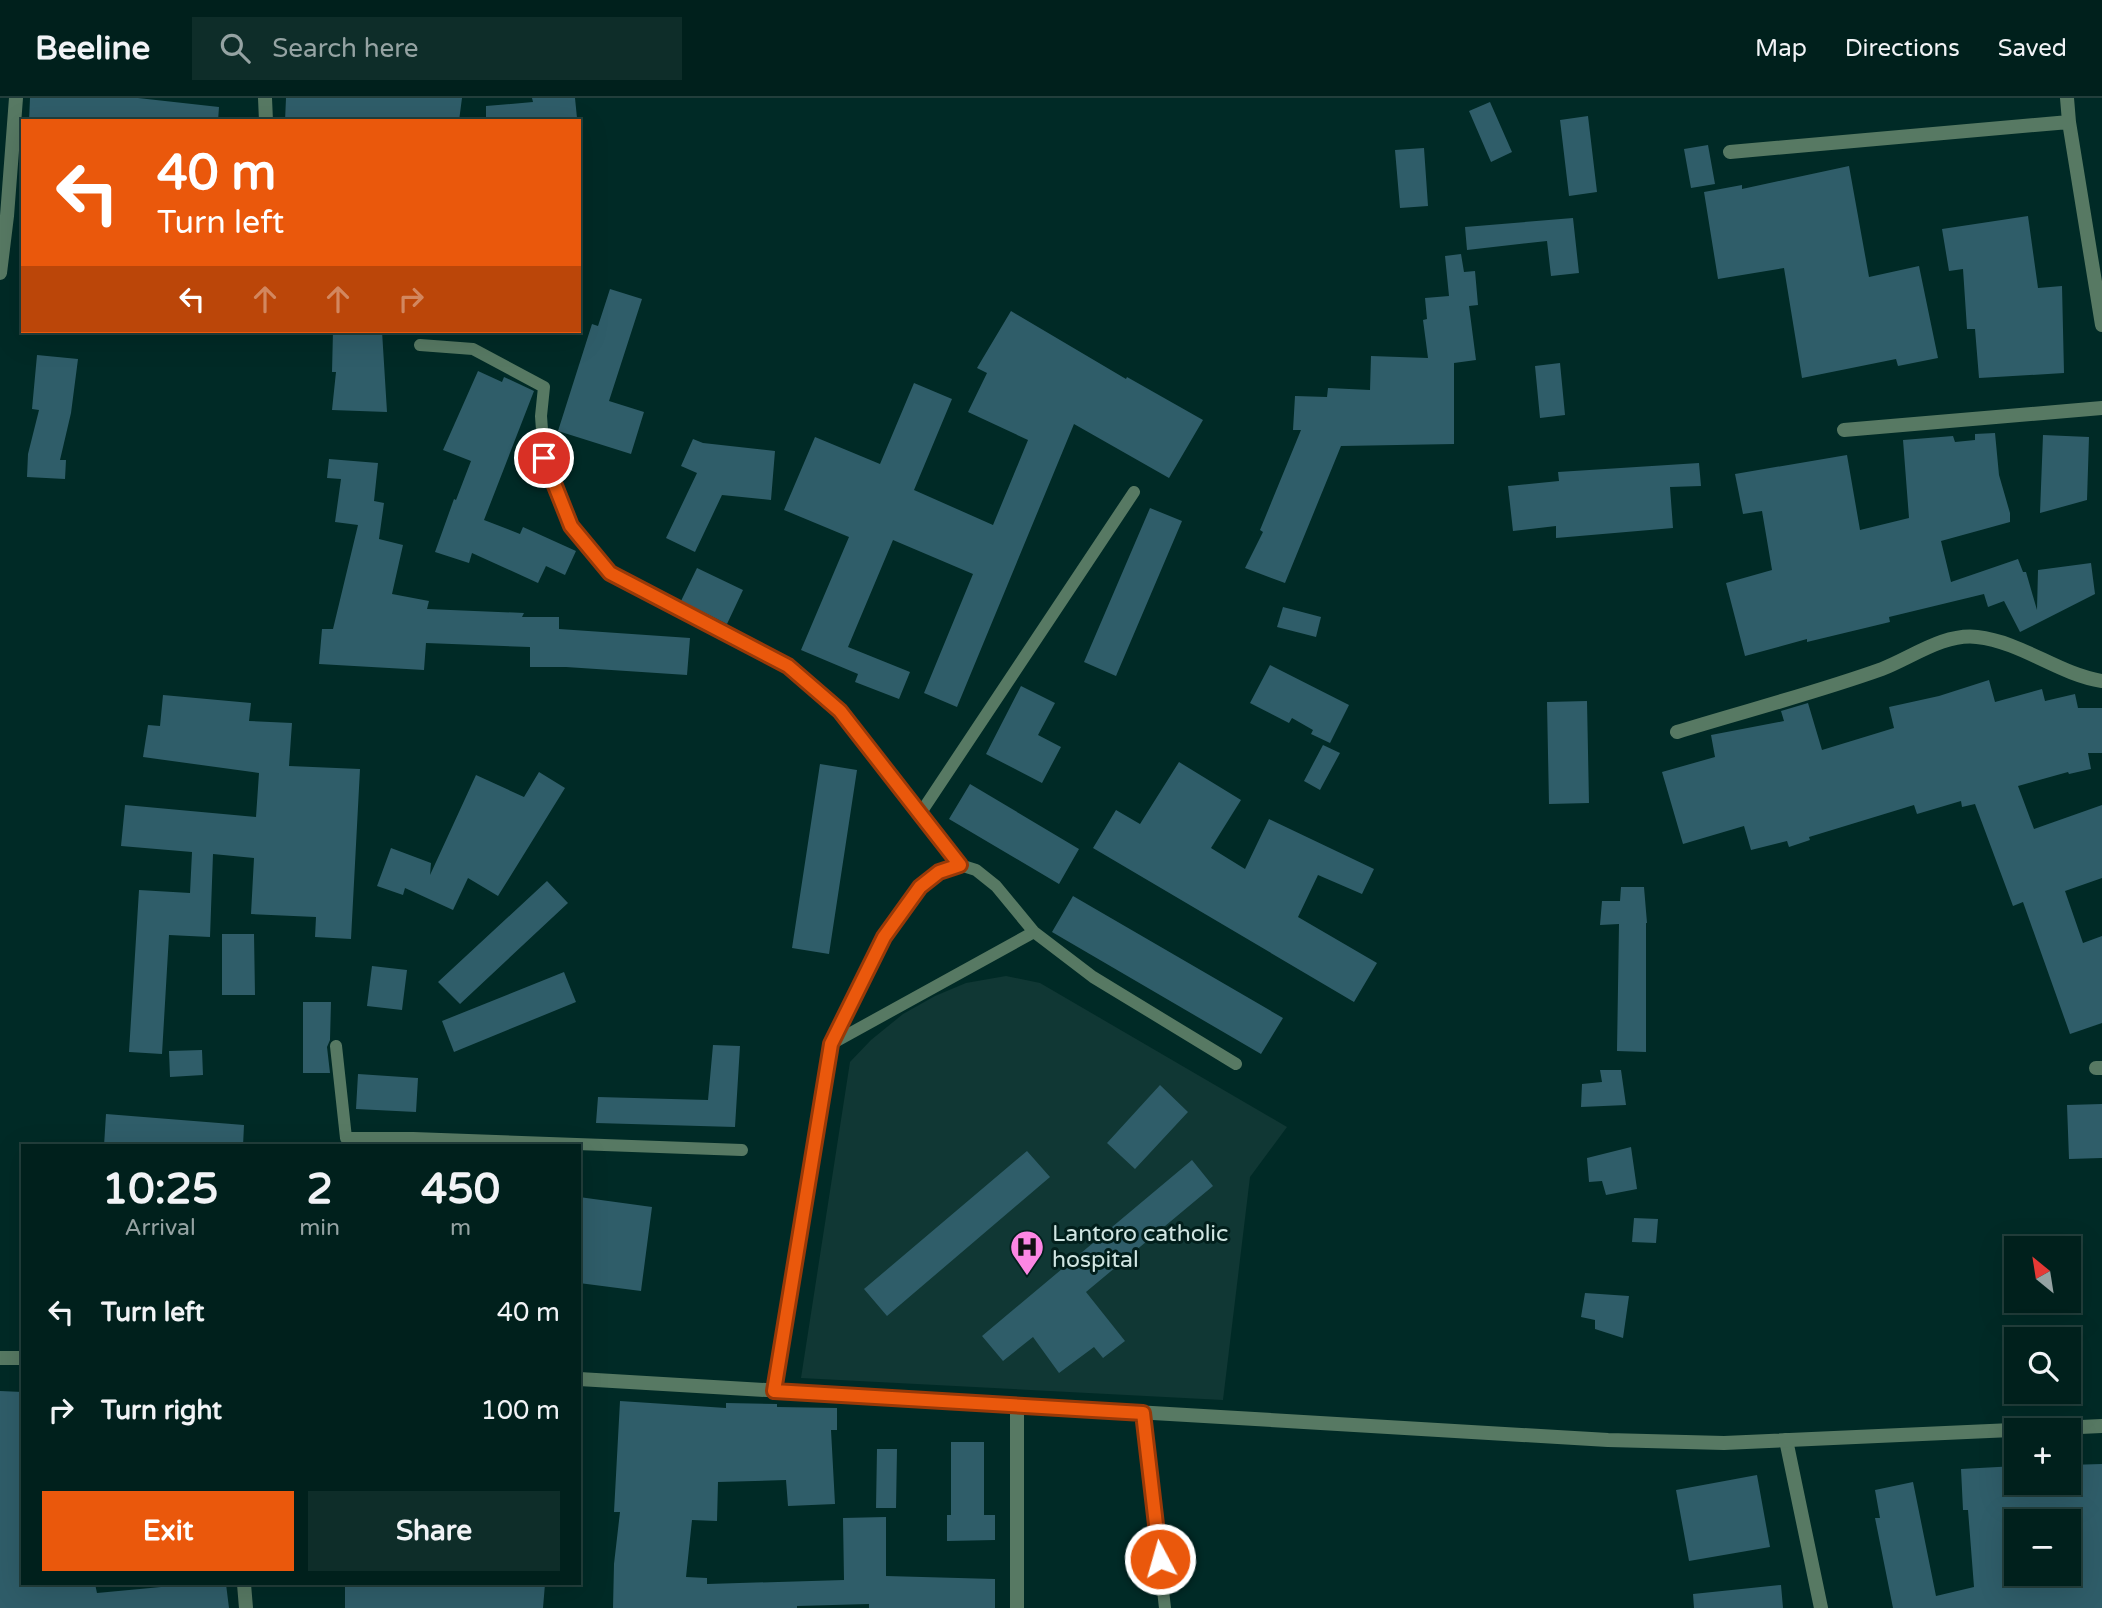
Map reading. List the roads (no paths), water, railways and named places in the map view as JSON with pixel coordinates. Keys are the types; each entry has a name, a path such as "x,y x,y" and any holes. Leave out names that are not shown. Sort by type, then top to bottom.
{"street":[{"path":"0,273 16,98"},
{"path":"265,98 266,119"},
{"path":"2067,98 2068,121 2102,325"},
{"path":"1730,152 2068,121"},
{"path":"1844,430 2102,408"},
{"path":"1677,732 1884,668 1928,648 1973,636 2021,648 2085,678 2102,681"},
{"path":"0,1358 21,1358"},
{"path":"581,1379 1608,1440 1724,1443 2102,1426"},
{"path":"1017,1406 1017,1608"},
{"path":"1786,1440 1821,1608"},
{"path":"244,1585 246,1608"}],"lane":[{"path":"420,345 473,349 544,387 541,416 544,458 571,526 610,573 788,666 840,711 960,865 976,870 996,886 1034,932 1093,977 1236,1064"},
{"path":"920,814 1134,492"},
{"path":"774,1391 831,1044 884,937 920,887 939,872 960,865"},
{"path":"831,1044 1034,932"},
{"path":"336,1046 341,1142 495,1144"},
{"path":"581,1146 742,1150"},
{"path":"1143,1413 1165,1608"}],"place":[{"name":"Lantoro catholic hospital","path":"1027,1277"}]}
